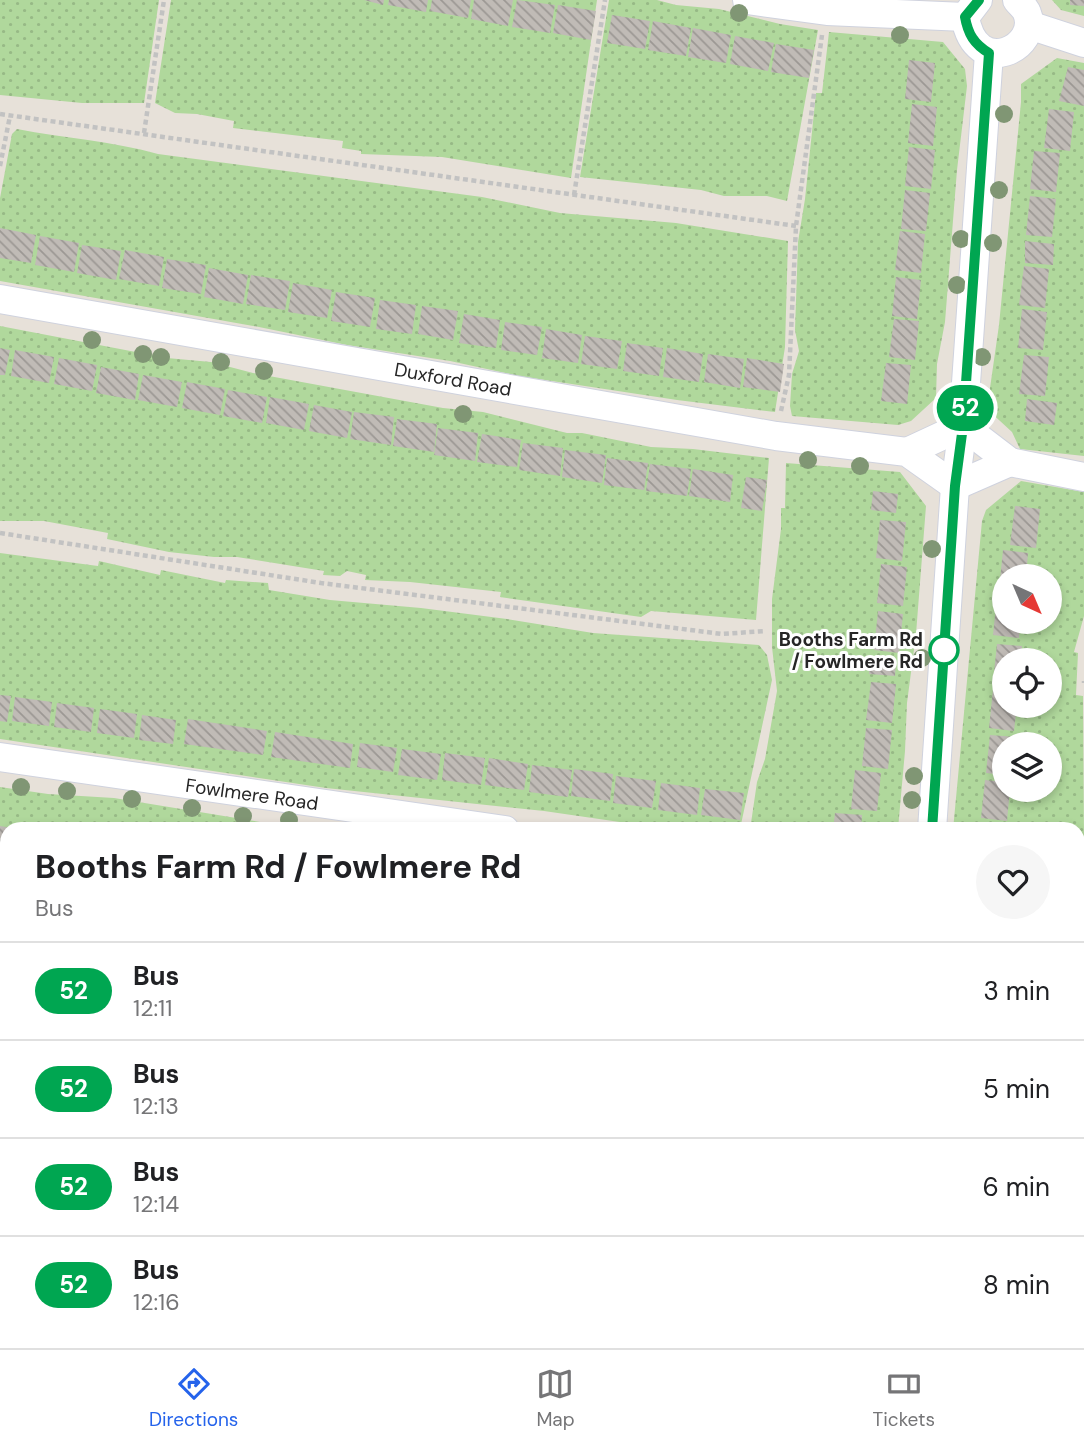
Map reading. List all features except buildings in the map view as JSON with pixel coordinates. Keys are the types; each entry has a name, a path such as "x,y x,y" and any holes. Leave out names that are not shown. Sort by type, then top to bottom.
{"street":[{"path":"747,0 827,11 972,8 968,29 977,46 989,53 1004,54 1021,44 1023,12 1084,43"},
{"path":"933,822 955,486 963,426 989,53"},
{"name":"Duxford Road","path":"0,299 776,436 907,452 955,486"},
{"path":"907,452 963,426"},
{"path":"963,426 1010,462 1084,477"},
{"path":"955,486 1010,462"},
{"name":"Fowlmere Road","path":"0,757 450,822"}],"path":[{"path":"144,133 164,0"},
{"path":"574,195 605,0"},
{"path":"776,436 789,374 796,226 818,56 827,11"},
{"path":"0,114 796,226"},
{"path":"0,166 10,116"},
{"path":"0,533 321,583 722,634 765,631"}],"green space":[{"path":"0,0 159,0 144,103 82,103 0,95"},
{"path":"171,0 597,0 571,178 442,157 361,154 361,151 342,148 343,141 233,128 234,121 175,113 155,103"},
{"path":"609,0 657,0 676,5 719,9 818,30 787,201 767,196 724,196 701,190 580,177"},
{"path":"1052,0 1084,0 1084,16 1061,10"},
{"path":"829,32 943,42 965,69 967,86 957,170 945,322 937,364 936,398 911,421 898,425 792,416 790,406 792,374 799,351 795,330 798,242 816,93 822,93"},
{"path":"1057,58 1084,63 1084,456 1020,449 1012,432 987,409 999,325 1021,84"},
{"path":"17,129 158,154 482,197 560,213 676,223 788,241 785,347 775,412 519,376 450,361 347,345 0,281 0,198 12,134"},
{"path":"0,326 167,358 211,362 253,373 443,408 483,412 567,433 582,433 651,447 769,458 756,620 651,611 641,617 500,597 501,592 365,580 366,575 347,571 340,576 323,575 324,571 237,557 169,552 107,539 108,533 44,521 0,521"},
{"path":"786,463 900,472 926,506 899,822 751,822 777,691 772,647 772,599 781,508 785,508"},
{"path":"1021,481 1084,492 1084,616 1074,652 1078,653 1076,695 1083,696 1084,822 954,822 982,521 986,510"},
{"path":"0,553 98,566 99,561 160,575 161,570 225,583 226,580 268,583 269,590 330,600 421,608 593,633 759,645 767,655 772,680 742,822 620,822 544,811 326,788 0,739"},
{"path":"0,787 48,794 114,798 260,822 0,822"}],"bus line":[{"name":"52","path":"933,822 955,486 963,426 989,53 977,46 965,17 979,0"}],"place":[{"name":"Booths Farm Rd / Fowlmere Rd","path":"944,650"}]}
